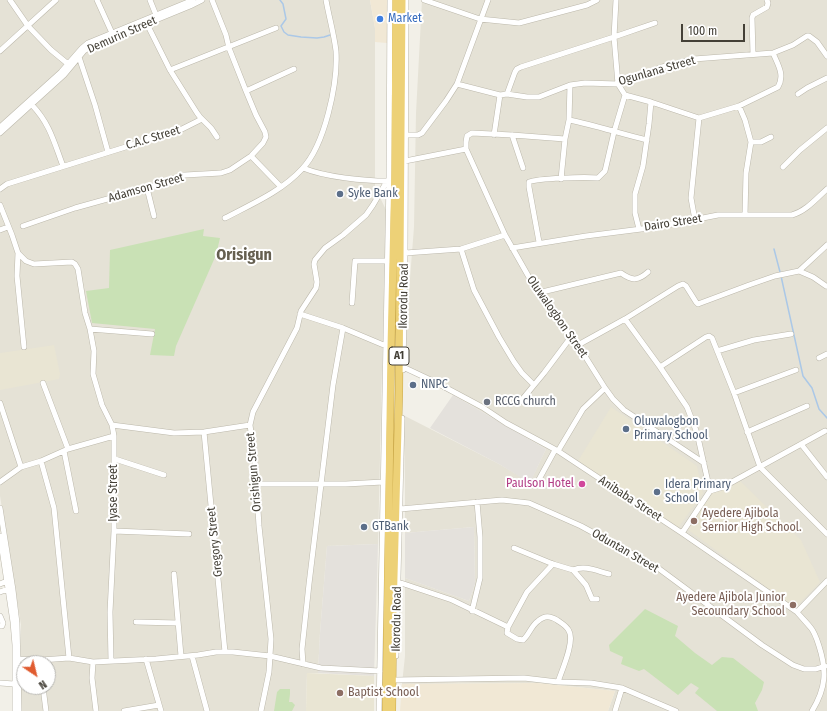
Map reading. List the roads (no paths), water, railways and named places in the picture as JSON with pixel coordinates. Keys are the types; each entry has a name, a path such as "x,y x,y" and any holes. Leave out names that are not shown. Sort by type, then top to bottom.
{"highway":[{"name":"Ikorodu Road","path":"386,711 391,348 395,208 396,0"},
{"name":"Ikorodu Road","path":"392,711 399,512 402,0"}],"street":[{"path":"10,0 28,26 51,50 68,64"},
{"path":"0,51 56,0"},
{"path":"97,0 112,33"},
{"path":"150,0 156,15"},
{"name":"Demurin Street","path":"0,127 38,94 88,43 193,0"},
{"name":"Demurin Street","path":"0,133 64,75 84,51 98,43 202,0"},
{"path":"212,0 246,91 294,69"},
{"path":"226,218 281,187 303,168 322,132 332,99 336,64 334,37 326,0"},
{"name":"Ikorodu Road","path":"379,711 388,261 390,0"},
{"name":"Ikorodu Road","path":"399,512 405,253 406,0"},
{"path":"424,0 480,18 523,23 587,6 597,0"},
{"path":"405,135 418,135 422,133 446,101 456,84 488,0"},
{"path":"616,0 614,37 618,84 625,95 699,118 739,106 778,87 782,77 773,53"},
{"path":"753,54 752,18 753,15 767,7 767,0"},
{"path":"507,94 517,68 655,23"},
{"path":"146,24 170,70 200,117 211,128 217,137"},
{"path":"170,70 229,48 276,28"},
{"name":"Ogunlana Street","path":"456,84 500,95 507,94 539,97 570,85 584,83 618,84 662,67 694,59 773,53 788,48 805,36 809,36 817,42 827,56"},
{"path":"79,57 95,105 108,152"},
{"path":"798,94 827,78"},
{"path":"561,179 565,139 569,120 570,85"},
{"name":"Adamson Street","path":"23,226 75,208 147,188 185,175 221,173 230,170 251,156 263,143 266,137 246,91"},
{"path":"494,135 500,95"},
{"path":"539,242 529,182 598,178 605,171 614,132 625,95"},
{"path":"639,229 635,213 635,194 643,166 651,102"},
{"path":"32,105 52,132 63,166"},
{"path":"739,106 745,120 751,142 746,173 745,215"},
{"name":"C.A.C Street","path":"0,189 7,184 187,127 198,122 200,117"},
{"path":"695,220 691,198 699,118"},
{"path":"569,120 588,123 614,132 647,140"},
{"path":"783,167 800,150 827,128"},
{"path":"405,161 466,149 467,136 472,133 565,139"},
{"path":"512,135 523,168"},
{"path":"751,142 761,142 771,137"},
{"name":"Oluwalogbon Street","path":"466,149 505,234 538,293 578,345 613,400 624,410 704,463"},
{"path":"251,156 281,187"},
{"path":"303,168 317,173 388,181"},
{"name":"Orishigun Street","path":"261,711 269,672 271,639 259,526 255,461 250,425 253,412 297,328 300,314 317,285 314,264 319,254 366,215 388,181"},
{"path":"147,188 154,216"},
{"name":"Dairo Street","path":"512,248 539,242 657,227 718,215 782,216 798,213 827,189"},
{"path":"0,205 18,253 17,276 24,347"},
{"path":"0,230 8,227"},
{"path":"405,253 461,249 505,234"},
{"path":"578,345 683,284 698,304 756,283 799,271 827,246"},
{"path":"461,249 474,290 499,338 522,373 534,385"},
{"path":"18,253 30,263 72,262 75,264 78,269 82,299 90,329 152,334"},
{"path":"352,303 355,261 388,261"},
{"path":"799,271 813,277 826,286"},
{"path":"538,293 621,273 629,279 635,279 648,272"},
{"path":"300,314 342,328 386,346"},
{"path":"625,318 687,407 697,433 710,491"},
{"path":"303,664 302,649 333,385 342,328"},
{"name":"Iyase Street","path":"90,329 94,351 94,374 102,405 112,426 114,436 114,531 110,612 111,661"},
{"path":"717,352 754,340 791,334"},
{"path":"660,367 709,336 712,338 734,393 760,467 827,534"},
{"path":"520,402 571,337"},
{"path":"819,358 827,354"},
{"name":"Anibaba Street","path":"403,367 482,407 506,423 557,451 682,533 797,612 812,629 825,666"},
{"path":"734,393 796,370"},
{"path":"43,383 66,450 76,511"},
{"path":"537,483 583,409 605,388"},
{"path":"0,403 21,467"},
{"path":"747,432 807,406"},
{"path":"112,426 174,433 204,432 250,425"},
{"name":"Gregory Street","path":"204,432 225,652"},
{"path":"682,533 710,491 723,487 825,432"},
{"path":"0,482 21,467 66,450 114,436"},
{"path":"801,444 827,477"},
{"path":"115,459 164,475"},
{"path":"40,461 54,508 69,658"},
{"path":"257,484 346,484 383,482"},
{"name":"Oduntan Street","path":"399,512 502,500 529,503 581,526 658,568 762,645 793,665 804,669 816,669 825,666"},
{"path":"472,611 480,578 480,537 477,502"},
{"path":"0,508 13,590 17,623 18,655"},
{"path":"114,531 189,534"},
{"path":"0,536 15,645 14,711"},
{"path":"514,548 553,564 573,570 586,585 592,599 597,599"},
{"name":"Ikorodu Road","path":"396,711 397,555"},
{"path":"553,564 527,592 506,630 509,635 523,640 533,625 547,616 553,617 568,629 571,635 570,643 558,682"},
{"path":"573,570 584,567 609,574"},
{"path":"174,574 181,656"},
{"path":"0,584 7,581"},
{"path":"398,582 452,600 472,611 508,627"},
{"path":"797,612 826,584"},
{"path":"0,592 8,589"},
{"path":"0,616 4,623 0,626"},
{"path":"136,622 178,623"},
{"path":"56,660 69,658 93,662 146,660 225,652 270,656 321,668 380,670"},
{"path":"192,656 207,711"},
{"path":"146,660 161,711"},
{"path":"93,662 92,678 96,711"},
{"path":"812,711 819,699 824,685 825,666"},
{"path":"395,680 524,678 558,682 591,683 622,688 676,711"},
{"path":"0,684 14,684"},
{"path":"615,711 622,688"},
{"path":"19,695 19,711"},
{"path":"44,695 46,711"},
{"path":"124,711 159,705"}],"waterway":[{"path":"280,0 283,4 286,19 281,26 284,32 288,35 317,38 330,35"},
{"path":"774,249 780,272"},
{"path":"781,276 803,376 812,388 819,409 827,418"}],"place":[{"name":"Market","path":"380,19"},
{"name":"Syke Bank","path":"340,194"},
{"name":"NNPC","path":"413,385"},
{"name":"RCCG church","path":"487,402"},
{"name":"Oluwalogbon Primary School","path":"626,429"},
{"name":"Paulson Hotel","path":"582,484"},
{"name":"Idera Primary School","path":"657,492"},
{"name":"Ayedere Ajibola Sernior High School.","path":"694,521"},
{"name":"GTBank","path":"364,527"},
{"name":"Ayedere Ajibola Junior Secoundary School","path":"793,605"},
{"name":"Baptist School","path":"340,693"}],"district":[{"name":"Orisigun","path":"244,256"}]}
